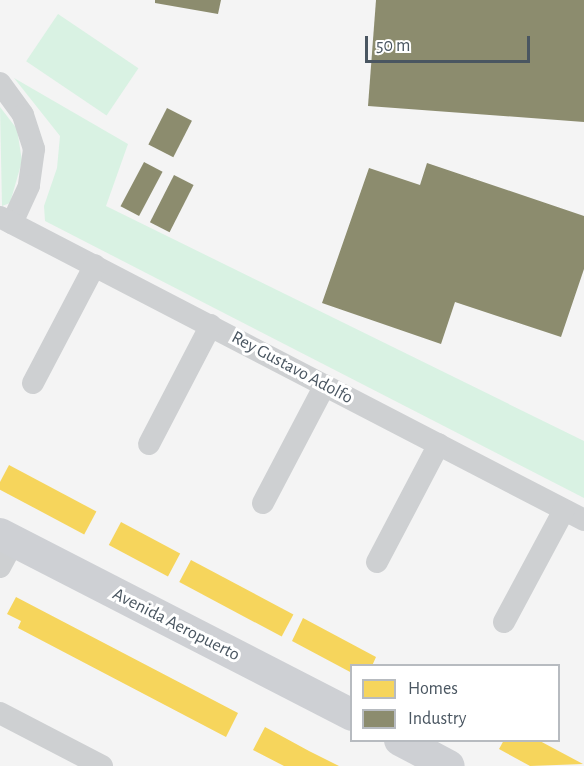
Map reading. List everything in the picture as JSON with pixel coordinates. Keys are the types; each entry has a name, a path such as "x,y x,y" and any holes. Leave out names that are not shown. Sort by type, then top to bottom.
{"street":[{"path":"0,83 23,115 34,149 29,186 6,220"},
{"name":"Rey Gustavo Adolfo","path":"6,220 574,515"},
{"path":"33,383 95,265"},
{"path":"149,444 211,325"},
{"path":"263,503 325,385"},
{"path":"377,562 439,444"},
{"path":"504,622 574,515"},
{"name":"Avenida Aeropuerto","path":"5,547 350,715"},
{"path":"0,713 102,766"},
{"path":"405,751 449,766"}],"green space":[{"path":"58,14 138,68 107,115 26,61"},
{"path":"14,78 128,144 106,206 584,441 584,498 45,221 44,206 57,168 60,136"},
{"path":"0,107 17,129 22,161 10,203 2,206"}],"building: Homes":[{"path":"9,465 96,511 84,534 0,490 0,482"},
{"path":"121,522 180,553 168,576 109,545"},
{"path":"191,560 293,614 282,637 179,582"},
{"path":"16,597 238,713 226,737 18,628 21,621 7,614"},
{"path":"303,618 376,657 373,664 350,664 350,672 292,641"},
{"path":"265,727 339,766 284,766 253,750"},
{"path":"503,742 542,742 583,764 530,766 499,749"}],"building: Industry":[{"path":"155,0 221,0 218,14 155,3"},
{"path":"376,0 584,0 584,122 368,106"},
{"path":"167,108 192,121 173,157 148,145"},
{"path":"144,162 163,172 139,216 121,206"},
{"path":"427,163 584,216 584,269 561,337 455,302 441,344 322,303 369,168 420,185"},
{"path":"174,175 194,185 170,232 150,222"}]}
